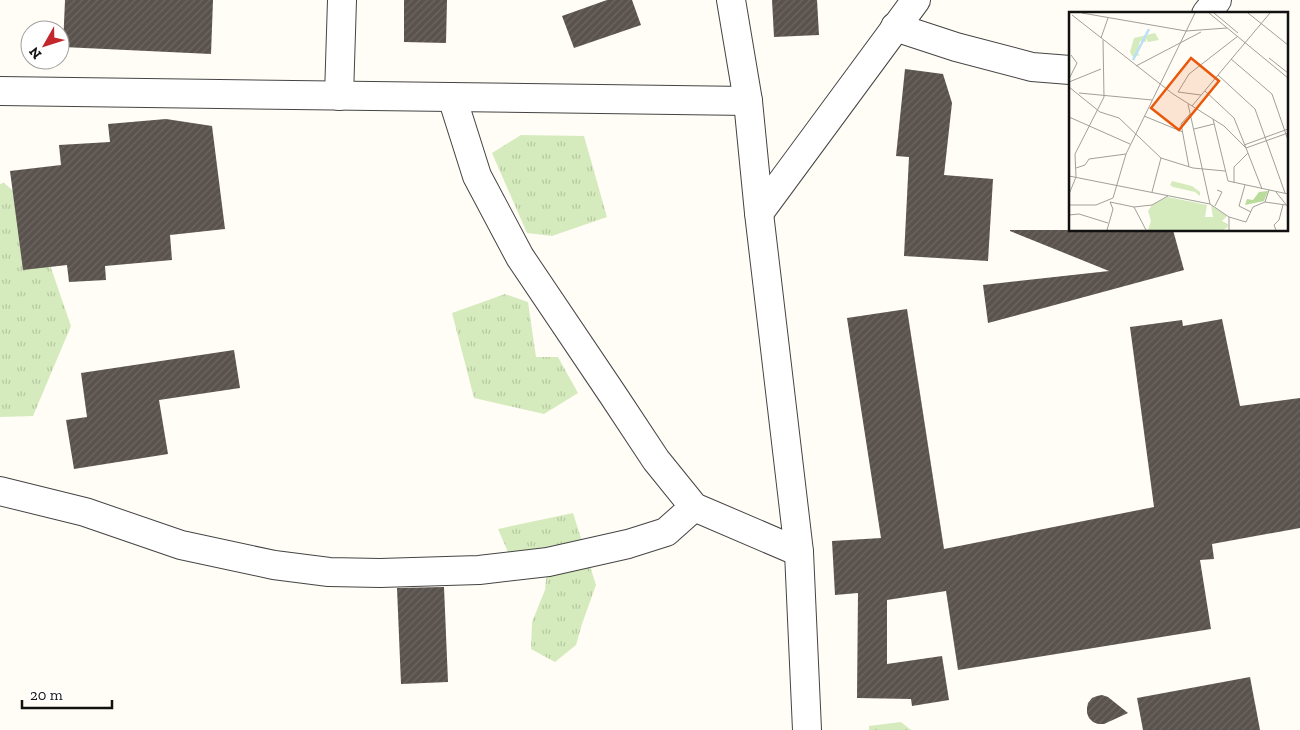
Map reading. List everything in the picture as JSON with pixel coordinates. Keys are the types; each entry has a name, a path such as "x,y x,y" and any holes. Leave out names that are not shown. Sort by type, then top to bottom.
{"street":[{"path":"340,96 342,0"},
{"path":"731,0 748,101 759,213 799,552 807,730"},
{"path":"759,213 916,0"},
{"path":"1207,12 1216,0"},
{"path":"895,27 956,47 1032,67 1069,70"},
{"path":"0,91 748,101"},
{"path":"452,97 477,176 520,257 656,460 694,507 799,552"},
{"path":"0,491 84,512 181,544 274,565 329,572 479,570 548,562 628,544 666,532 694,507"}],"green space":[{"path":"521,135 584,136 607,217 552,236 527,233 492,153"},
{"path":"4,183 29,204 71,326 33,416 0,417 0,184"},
{"path":"505,294 528,302 536,357 558,357 578,393 544,414 474,398 452,313"},
{"path":"573,513 596,585 576,645 555,662 531,649 532,622 545,590 548,562 514,566 498,529"},
{"path":"901,722 911,730 869,730 869,726"}],"building":[{"path":"65,0 213,0 211,54 70,47 70,20 64,20"},
{"path":"404,0 447,0 446,43 404,42"},
{"path":"607,0 632,0 641,25 574,48 562,16"},
{"path":"772,0 817,0 819,35 774,37"},
{"path":"905,69 943,74 952,103 944,175 993,179 988,261 904,256 909,157 896,156"},
{"path":"166,119 212,126 225,229 170,235 172,260 105,266 106,280 69,282 67,265 23,270 10,171 61,165 59,145 110,142 108,124"},
{"path":"1010,231 1173,231 1184,270 988,323 983,285 1109,271"},
{"path":"907,309 944,549 1154,507 1130,327 1182,320 1183,326 1222,319 1240,406 1300,398 1300,528 1212,544 1214,559 1200,560 1211,629 958,670 946,591 887,600 887,664 942,656 949,700 912,706 911,699 857,698 858,593 835,595 832,541 881,538 847,318"},
{"path":"234,350 240,388 159,400 168,454 74,469 66,420 87,417 81,373"},
{"path":"444,587 448,682 401,684 397,588"},
{"path":"1250,677 1260,730 1143,730 1137,698"},
{"path":"1102,695 1108,697 1128,713 1104,724 1093,722 1087,713 1088,703 1092,698"}]}
